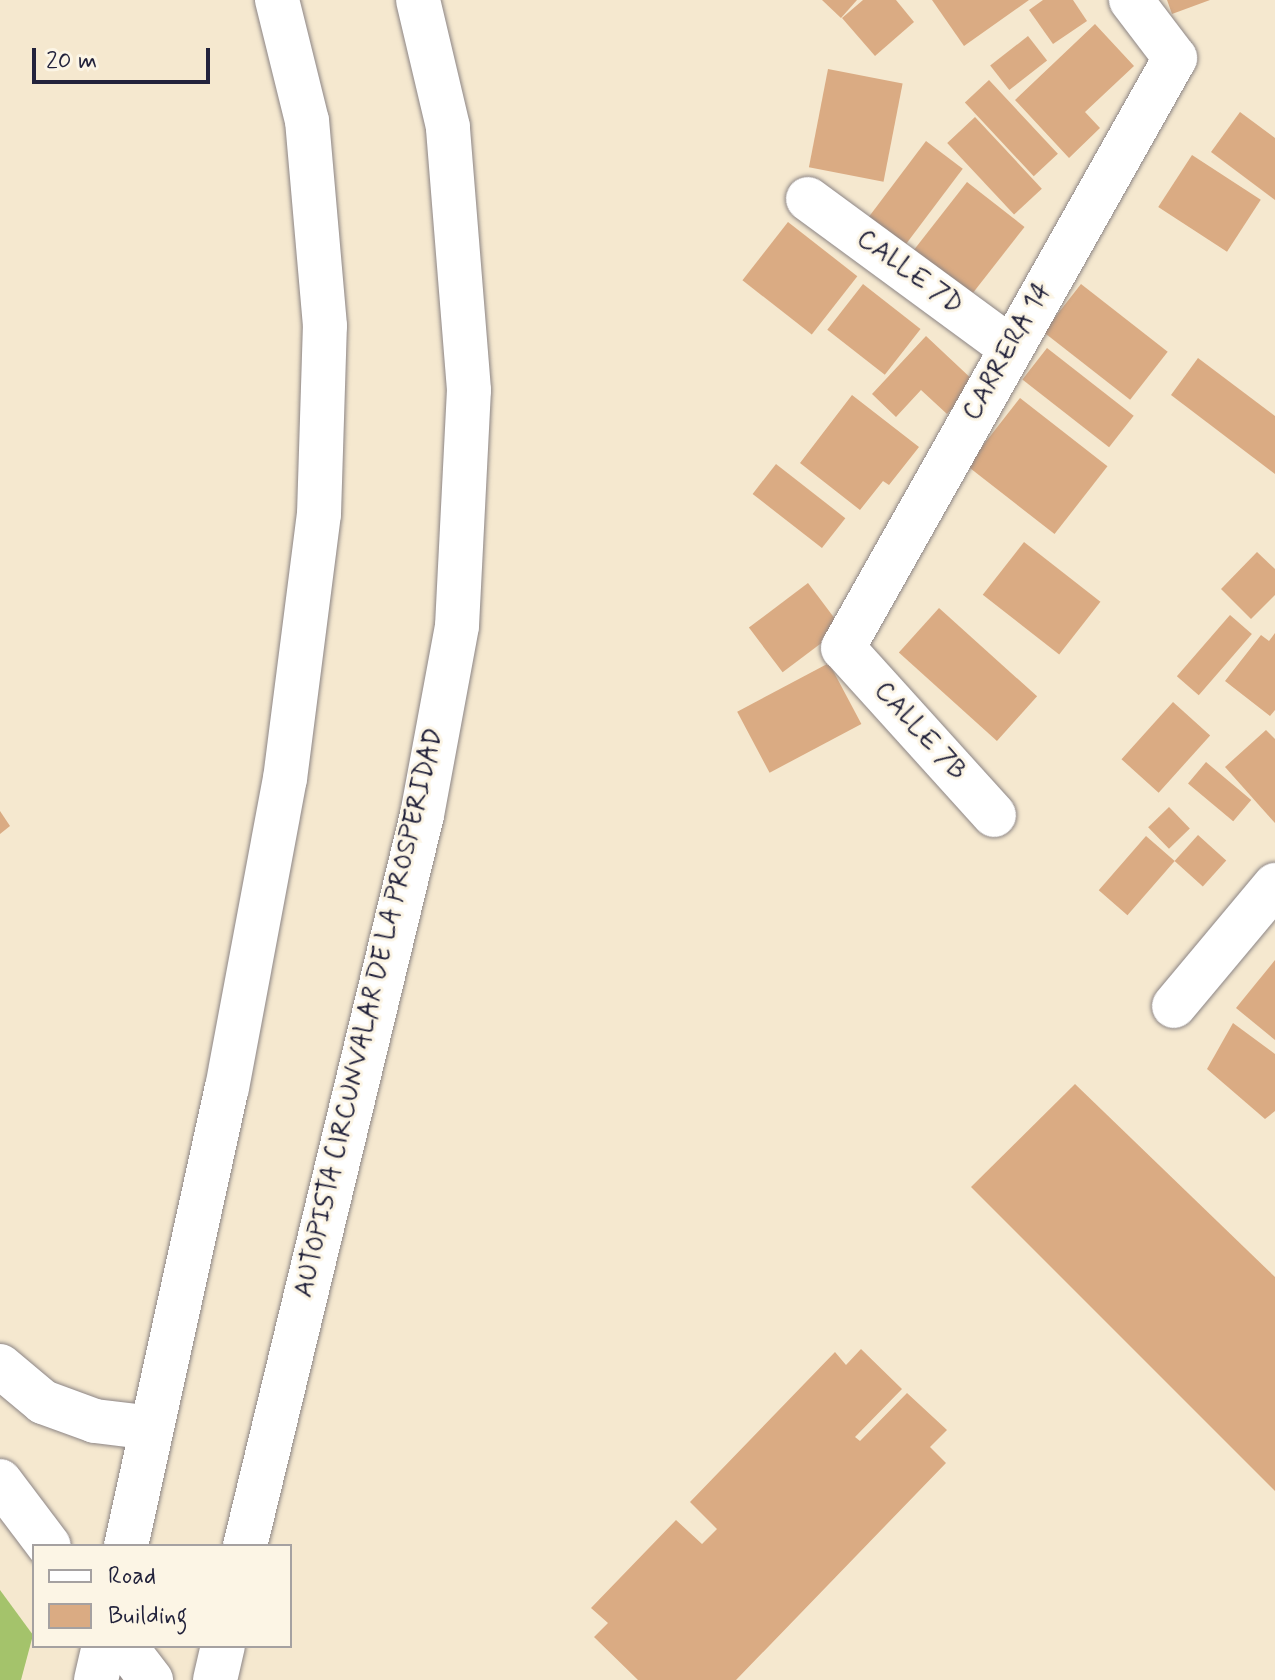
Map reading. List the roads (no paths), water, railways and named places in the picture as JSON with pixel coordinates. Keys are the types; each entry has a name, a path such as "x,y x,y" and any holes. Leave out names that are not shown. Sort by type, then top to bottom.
{"main road":[{"path":"131,1541 152,1428 227,1088 282,794 319,514 325,326 307,121 277,0"},
{"name":"AUTOPISTA CIRCUNVALAR DE LA PROSPERIDAD","path":"245,1544 422,815 457,626 469,390 448,127 418,0"},
{"name":"CARRERA 14","path":"843,648 1175,58 1131,0"},
{"name":"CALLE 7D","path":"808,199 1011,348"},
{"name":"CALLE 7B","path":"843,648 994,815"},
{"path":"1174,1006 1275,885"},
{"path":"0,1366 43,1402 95,1421 152,1428"},
{"path":"0,1481 47,1544"},
{"path":"96,1680 104,1648"},
{"path":"127,1648 151,1680"}]}
